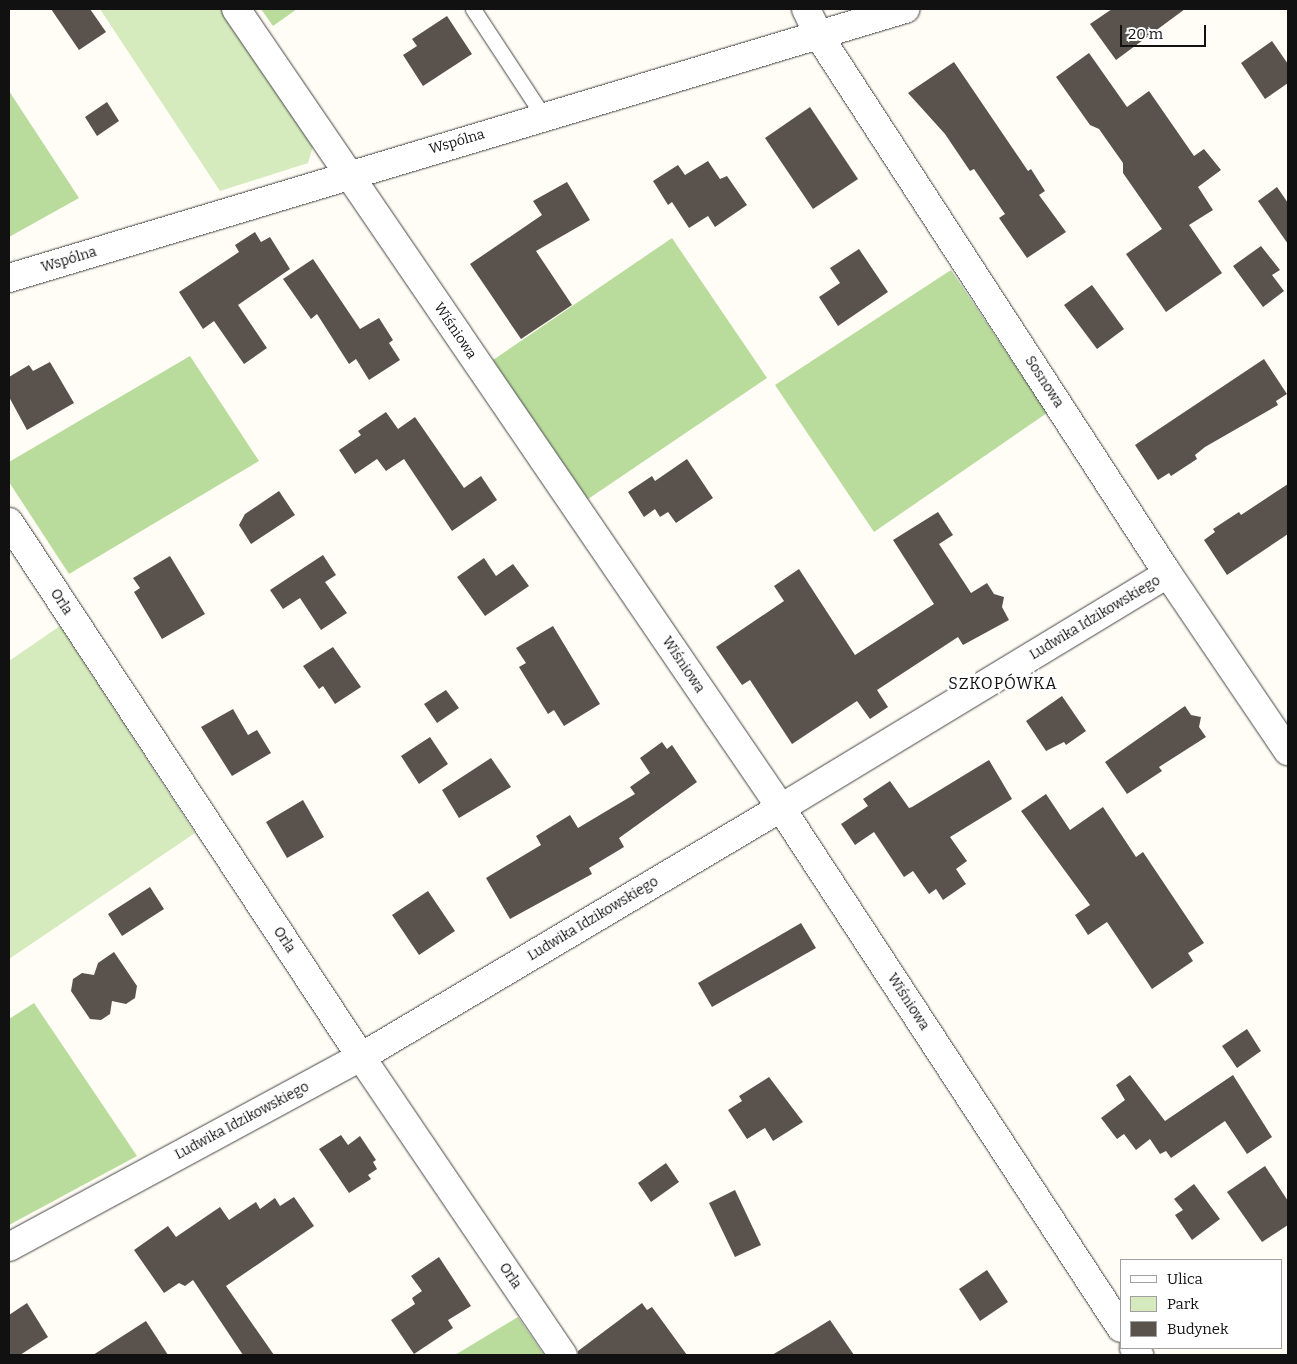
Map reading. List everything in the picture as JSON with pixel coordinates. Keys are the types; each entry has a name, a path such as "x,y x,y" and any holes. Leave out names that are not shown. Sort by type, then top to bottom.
{"street":[{"name":"Wiśniowa","path":"236,9 781,808 1120,1326"},
{"name":"Sosnowa","path":"806,9 819,36 1168,574 1288,751"},
{"name":"Wspólna","path":"9,278 348,174 905,9"},
{"name":"Orla","path":"9,522 361,1057 564,1355"},
{"name":"Ludwika Idzikowskiego","path":"9,1247 361,1057 781,808 1168,574"}],"lane":[{"path":"473,9 544,116"}],"green space":[{"path":"100,9 223,9 314,143 308,163 220,191"},
{"path":"261,9 297,9 273,26"},
{"path":"9,91 79,198 9,237"},
{"path":"672,238 767,378 588,499 493,360"},
{"path":"951,270 1047,413 874,532 775,385"},
{"path":"190,356 259,461 69,574 9,482 9,462"},
{"path":"60,626 195,833 9,959 9,661"},
{"path":"34,1003 137,1156 9,1225 9,1019"},
{"path":"518,1317 544,1355 455,1355"}],"building":[{"path":"51,9 90,9 106,32 79,50"},
{"path":"1112,9 1185,9 1116,60 1090,24"},
{"path":"447,16 472,54 423,86 403,55 417,46 412,39"},
{"path":"1272,41 1288,64 1288,83 1265,99 1241,63"},
{"path":"1089,53 1127,107 1149,91 1194,156 1204,149 1221,170 1198,187 1213,210 1189,225 1222,273 1166,312 1126,254 1162,229 1123,173 1123,163 1099,129 1090,125 1056,77"},
{"path":"954,62 1028,171 1031,169 1045,191 1039,195 1066,232 1027,258 999,218 1005,214 974,169 970,171 945,134 908,93"},
{"path":"107,102 119,121 97,136 85,117"},
{"path":"810,107 858,179 813,209 765,138"},
{"path":"708,161 720,179 727,176 747,205 715,227 708,216 689,228 672,202 668,205 653,181 678,165 685,175"},
{"path":"567,182 590,220 536,251 572,305 521,339 470,264 542,215 533,201"},
{"path":"1277,187 1288,203 1288,244 1258,201"},
{"path":"255,232 261,242 270,237 290,269 238,305 267,348 244,364 214,321 203,329 179,292 239,252 235,245"},
{"path":"1261,246 1280,270 1272,275 1284,291 1263,307 1233,266"},
{"path":"859,249 888,292 838,326 819,297 840,283 830,268"},
{"path":"313,259 360,329 379,318 393,340 389,343 400,360 369,380 356,359 349,364 317,314 311,319 283,279"},
{"path":"1092,285 1124,329 1097,349 1064,305"},
{"path":"1264,359 1287,394 1276,401 1278,405 1205,447 1195,455 1197,459 1171,476 1169,473 1158,480 1135,445"},
{"path":"50,362 74,403 27,430 9,397 9,377 29,365 33,371"},
{"path":"386,412 398,429 415,417 464,488 481,476 497,500 452,531 404,459 386,471 377,459 355,474 339,450 361,435 358,431"},
{"path":"687,459 713,498 676,523 668,512 660,517 655,509 644,517 628,492 652,476 655,481"},
{"path":"1288,484 1288,534 1227,575 1204,540 1215,532 1213,529 1239,512 1241,515"},
{"path":"279,491 295,515 251,544 239,525 245,514"},
{"path":"938,512 953,535 939,544 971,593 987,583 994,594 1004,597 1002,607 1009,620 963,645 958,637 877,690 888,707 870,719 857,701 792,744 750,680 742,685 716,647 784,601 774,586 799,569 855,655 934,604 893,540"},
{"path":"323,555 336,575 325,582 347,613 321,630 300,598 283,609 270,590"},
{"path":"170,556 205,614 162,639 134,592 140,588 133,578"},
{"path":"484,558 496,576 513,564 529,586 485,616 457,577"},
{"path":"553,626 600,704 564,726 554,710 548,714 519,667 526,663 516,648"},
{"path":"333,647 361,687 335,704 323,686 319,689 303,666"},
{"path":"446,690 459,708 437,723 424,704"},
{"path":"1062,696 1086,731 1066,745 1064,742 1046,751 1026,721"},
{"path":"1185,706 1191,715 1201,717 1199,727 1206,737 1159,767 1162,771 1127,794 1105,762"},
{"path":"233,709 248,735 257,730 271,753 232,776 201,727"},
{"path":"430,737 448,764 419,784 401,756"},
{"path":"662,742 667,749 672,745 697,782 619,838 624,847 589,868 592,874 510,919 486,878 541,845 536,836 570,815 578,828 635,794 630,787 650,773 640,758"},
{"path":"491,758 511,787 459,818 442,790"},
{"path":"989,760 1012,799 950,837 967,861 956,869 966,884 943,900 936,889 929,894 913,871 904,877 874,832 855,845 841,824 868,806 863,799 890,781 909,808"},
{"path":"1046,794 1070,830 1103,807 1136,857 1143,852 1204,943 1188,953 1193,961 1152,989 1107,922 1088,935 1075,915 1090,905 1021,811"},
{"path":"303,800 324,837 287,858 266,822"},
{"path":"150,887 164,909 122,936 108,914"},
{"path":"428,891 455,931 419,955 392,915"},
{"path":"801,923 816,948 712,1007 698,983"},
{"path":"114,952 137,986 135,998 126,1004 112,1001 110,1014 101,1020 90,1019 71,991 73,979 82,973 94,975 98,963"},
{"path":"1247,1029 1261,1051 1237,1068 1222,1046"},
{"path":"1130,1075 1165,1121 1233,1075 1272,1137 1247,1154 1225,1121 1171,1158 1166,1151 1160,1154 1150,1139 1136,1150 1124,1134 1117,1139 1101,1118 1125,1100 1116,1085"},
{"path":"769,1077 803,1122 773,1141 765,1128 747,1139 728,1110 742,1101 739,1096"},
{"path":"341,1135 348,1145 360,1136 376,1160 373,1162 377,1169 368,1175 371,1179 349,1193 319,1149"},
{"path":"666,1163 679,1182 651,1202 638,1183"},
{"path":"1265,1166 1288,1201 1288,1225 1262,1242 1227,1192"},
{"path":"1194,1184 1220,1219 1192,1240 1175,1215 1183,1210 1174,1199"},
{"path":"735,1190 761,1245 735,1257 709,1203"},
{"path":"294,1197 314,1226 226,1286 274,1355 243,1355 193,1280 185,1286 179,1283 164,1293 134,1250 168,1226 176,1237 220,1207 229,1220 256,1202 260,1209 275,1198 280,1206"},
{"path":"439,1257 471,1306 448,1320 453,1328 414,1354 391,1320 415,1304 412,1298 422,1291 411,1276"},
{"path":"987,1270 1008,1302 980,1321 959,1289"},
{"path":"27,1303 48,1337 20,1355 9,1355 9,1315"},
{"path":"642,1303 647,1310 652,1307 687,1355 578,1355 578,1351"},
{"path":"830,1320 854,1355 772,1355 809,1333"},
{"path":"146,1321 168,1355 93,1355"}],"district":[{"name":"SZKOPÓWKA","path":"1003,684"}]}
